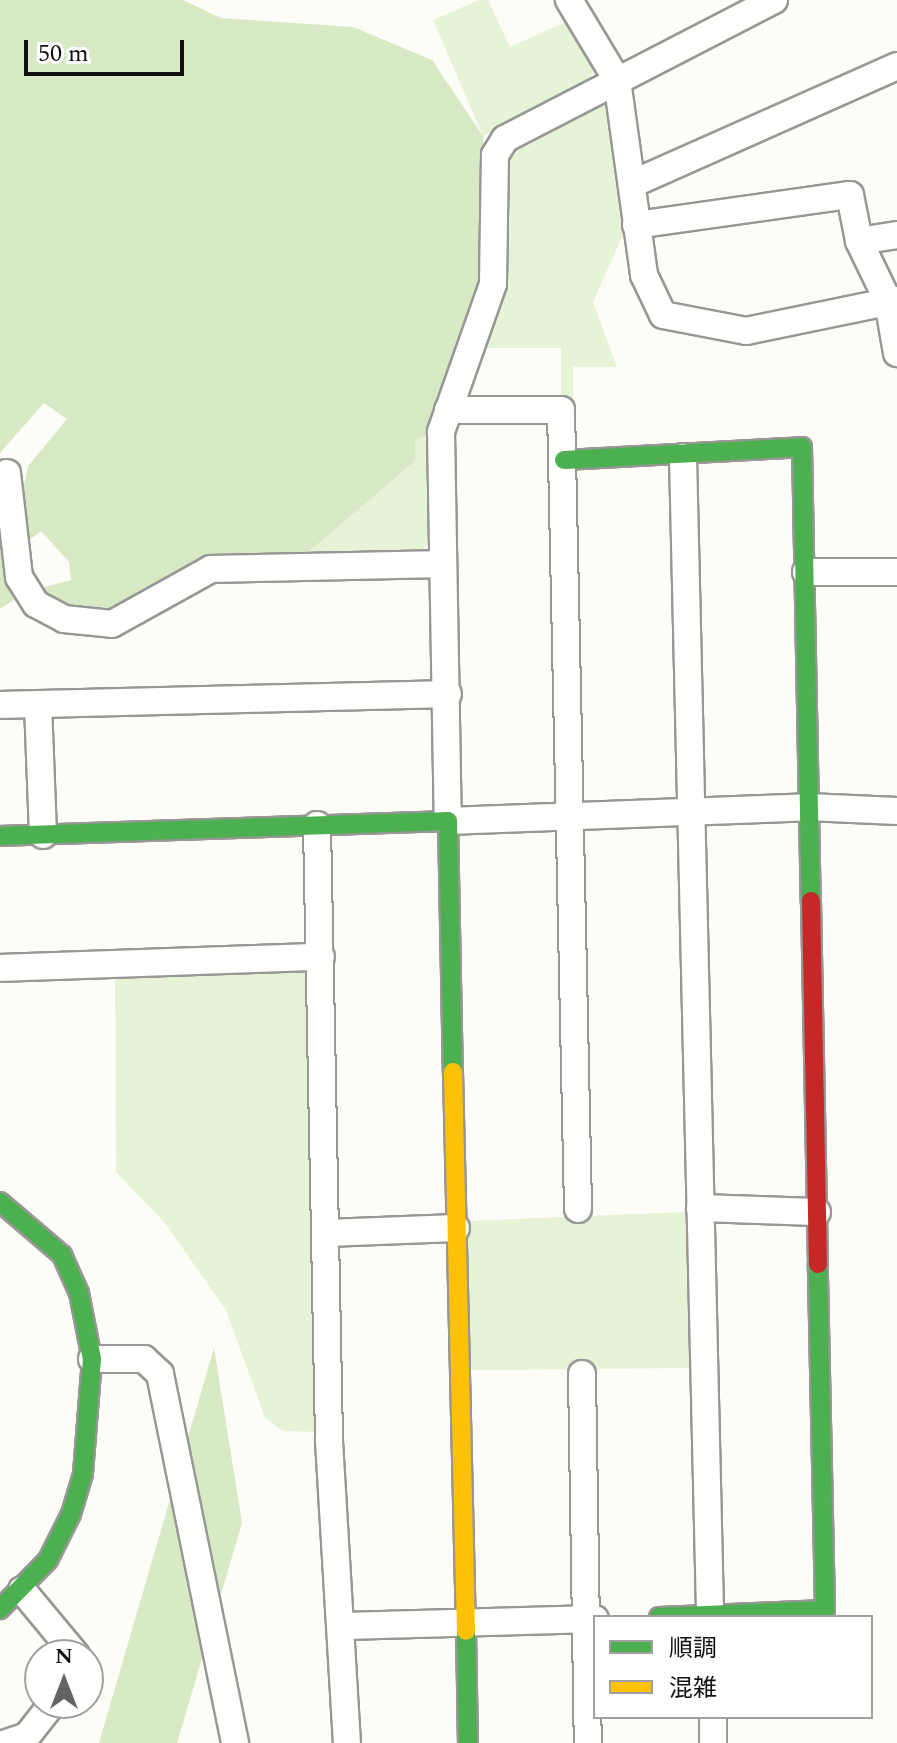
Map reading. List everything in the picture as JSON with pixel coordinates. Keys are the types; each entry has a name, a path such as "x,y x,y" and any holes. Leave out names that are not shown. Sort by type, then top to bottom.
{"street":[{"path":"569,0 617,80 636,225 651,299 663,315 684,322 746,331 892,300"},
{"path":"468,1743 441,432 493,284 499,147 617,80 774,0"},
{"path":"632,184 897,66"},
{"path":"636,225 850,195 859,241 892,300 897,353"},
{"path":"859,241 897,235"},
{"path":"448,410 561,410 578,1209"},
{"path":"564,460 683,457 710,448 802,447 825,1610 729,1615"},
{"path":"683,457 694,813 710,1615"},
{"path":"7,473 19,577 36,604 64,619 112,624 211,569 443,564"},
{"path":"806,572 897,572"},
{"path":"0,705 448,694"},
{"path":"38,704 43,835"},
{"path":"0,836 808,807 897,811"},
{"path":"317,825 329,1441 345,1626 347,1743"},
{"path":"0,968 321,957"},
{"path":"0,1202 62,1255 79,1293 92,1359 83,1474 48,1560 22,1590 0,1609"},
{"path":"700,1208 817,1212"},
{"path":"327,1233 456,1228"},
{"path":"92,1359 144,1359 160,1374 235,1743"},
{"path":"582,1374 591,1620 588,1743"},
{"path":"22,1590 63,1639"},
{"path":"345,1626 591,1620"},
{"path":"6,1743 27,1736 40,1719"},
{"path":"713,1719 713,1743"}],"green space":[{"path":"0,0 183,0 221,18 353,27 432,60 483,136 484,258 476,303 432,432 415,441 415,461 305,555 204,558 118,612 87,614 38,589 71,580 69,562 41,531 22,546 19,511 28,466 67,419 44,403 0,453"},
{"path":"479,0 488,0 510,47 566,22 594,63 591,79 483,136 433,20"},
{"path":"599,100 610,104 626,228 593,302 617,367 573,367 573,399 561,399 561,348 483,348 509,155 520,141"},
{"path":"432,432 433,540 418,554 305,555 415,461 415,441"},
{"path":"0,475 21,595 0,609"},
{"path":"300,970 312,981 320,1432 283,1431 265,1418 226,1310 165,1223 116,1172 115,973"},
{"path":"686,1212 692,1219 693,1368 469,1370 468,1221"},
{"path":"214,1348 242,1523 177,1743 99,1743"}],"traffic: fast":[{"path":"564,460 802,447 811,901"},
{"path":"0,836 448,821 453,1072"},
{"path":"0,1202 62,1255 79,1293 92,1359 83,1474 71,1514 48,1560 0,1609"},
{"path":"706,1615 825,1610 818,1264"},
{"path":"466,1631 468,1743"}],"traffic: slow":[{"path":"453,1072 466,1631"}],"traffic: jam":[{"path":"811,901 818,1264"}]}
